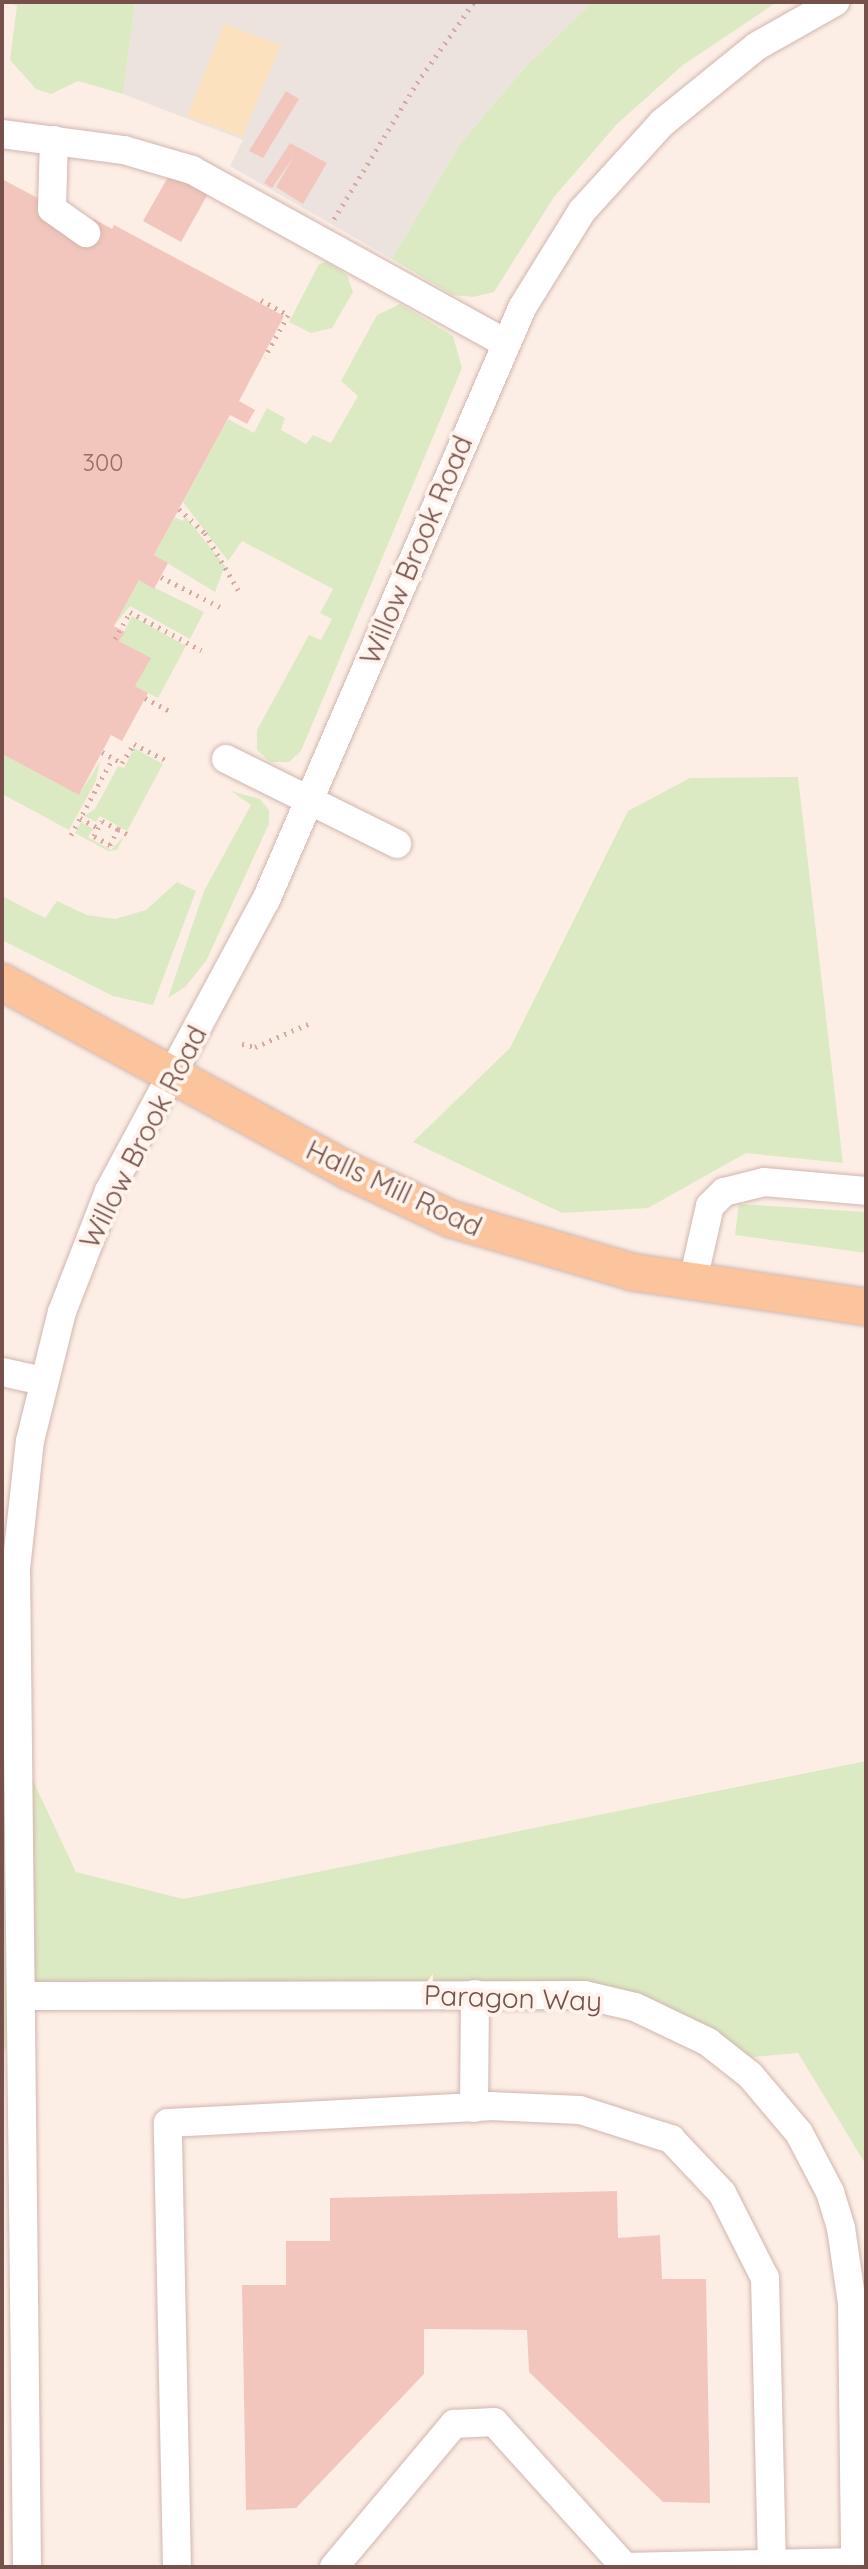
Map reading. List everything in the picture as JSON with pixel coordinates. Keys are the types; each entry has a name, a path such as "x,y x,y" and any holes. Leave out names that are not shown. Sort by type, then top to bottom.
{"main road":[{"name":"Halls Mill Road","path":"2,982 351,1172 451,1219 526,1244 692,1285 866,1307"}],"street":[{"name":"Willow Brook Road","path":"27,2567 14,2443 23,1996 16,1569 21,1502 43,1381 77,1269 109,1191 266,900 506,343 582,211 662,123 757,46 835,2"},
{"path":"2,134 144,155 192,170 506,343"},
{"path":"54,140 52,209 86,233"},
{"path":"226,759 397,844"},
{"path":"692,1285 710,1206 724,1192 764,1182 866,1191"},
{"path":"2,1372 43,1381"},
{"path":"474,2108 475,1994"},
{"name":"Paragon Way","path":"23,1996 584,1995 635,2007 684,2027 750,2075 799,2133 830,2192 849,2271 859,2370 855,2564"},
{"path":"177,2567 168,2123 474,2108 580,2110 671,2139 722,2193 765,2278 772,2565"},
{"path":"334,2567 454,2424 494,2422 623,2566 855,2564"}],"path":[{"path":"322,241 417,83 474,2"},
{"path":"261,300 288,315 265,357"},
{"path":"179,509 212,543 238,590"},
{"path":"161,577 224,609"},
{"path":"115,639 130,612 201,650"},
{"path":"145,698 171,712"},
{"path":"102,752 122,763 134,744 169,762"},
{"path":"71,835 113,758"},
{"path":"80,818 98,828"},
{"path":"118,829 110,845 94,836 102,821 118,829 129,835"},
{"path":"242,1044 255,1047 308,1024"}],"shaded area":[{"path":"135,2 593,2 527,65 460,144 392,259 230,166 243,140 123,94"}],"green space":[{"path":"6,2 135,2 123,94 78,81 51,94 36,89 10,60 17,6"},
{"path":"593,2 777,2 683,65 617,124 554,197 494,292 473,297 453,295 392,259 460,144 527,65"},
{"path":"327,262 347,275 353,292 332,328 311,333 289,322 319,264"},
{"path":"400,304 453,336 462,368 301,751 289,762 270,762 257,750 257,730 309,635 321,640 332,619 320,613 333,589 242,541 228,561 183,502 228,419 254,433 267,408 285,418 281,430 306,444 313,435 331,443 358,396 341,381 377,315"},
{"path":"175,517 182,521 186,517 225,566 215,592 154,555"},
{"path":"139,580 204,612 190,639 130,606 114,626"},
{"path":"132,616 186,646 158,698 135,686 150,658 119,641"},
{"path":"134,748 163,764 127,831 100,816 96,822 84,816 95,809 118,766 124,768"},
{"path":"2,754 79,795 100,761 96,781 69,830 2,794"},
{"path":"798,777 843,1163 746,1153 648,1208 562,1213 413,1142 510,1048 628,811 690,778"},
{"path":"231,791 260,799 269,810 269,824 206,961 185,987 168,998 204,891 251,805"},
{"path":"81,822 93,829 88,837 111,850 124,836 117,850 108,851 75,833"},
{"path":"177,882 196,891 153,1005 113,996 2,940 2,896 45,918 57,901 87,915 115,919 146,910"},
{"path":"739,1204 866,1212 866,1253 735,1235"},
{"path":"2,1715 76,1872 183,1899 866,1761 866,2165 798,2053 731,2059 585,1991 24,1989 24,2048 2,2049"}],"sand":[{"path":"224,24 281,45 242,137 187,116"}],"building":[{"path":"286,91 299,99 263,158 249,151"},
{"path":"290,143 327,163 303,204 276,187 294,156 272,188 264,183"},
{"path":"172,170 209,192 181,242 143,221"},
{"path":"2,179 45,202 84,237 94,219 112,229 114,225 284,316 239,401 255,410 247,424 230,415 154,555 168,563 154,589 139,580 114,626 125,632 119,641 151,658 135,686 148,693 122,741 111,735 79,795 2,754"},
{"path":"617,2191 618,2238 660,2235 662,2279 706,2279 710,2503 663,2502 529,2372 527,2330 424,2329 424,2374 296,2508 246,2510 242,2285 286,2285 286,2241 330,2241 330,2198"}]}
